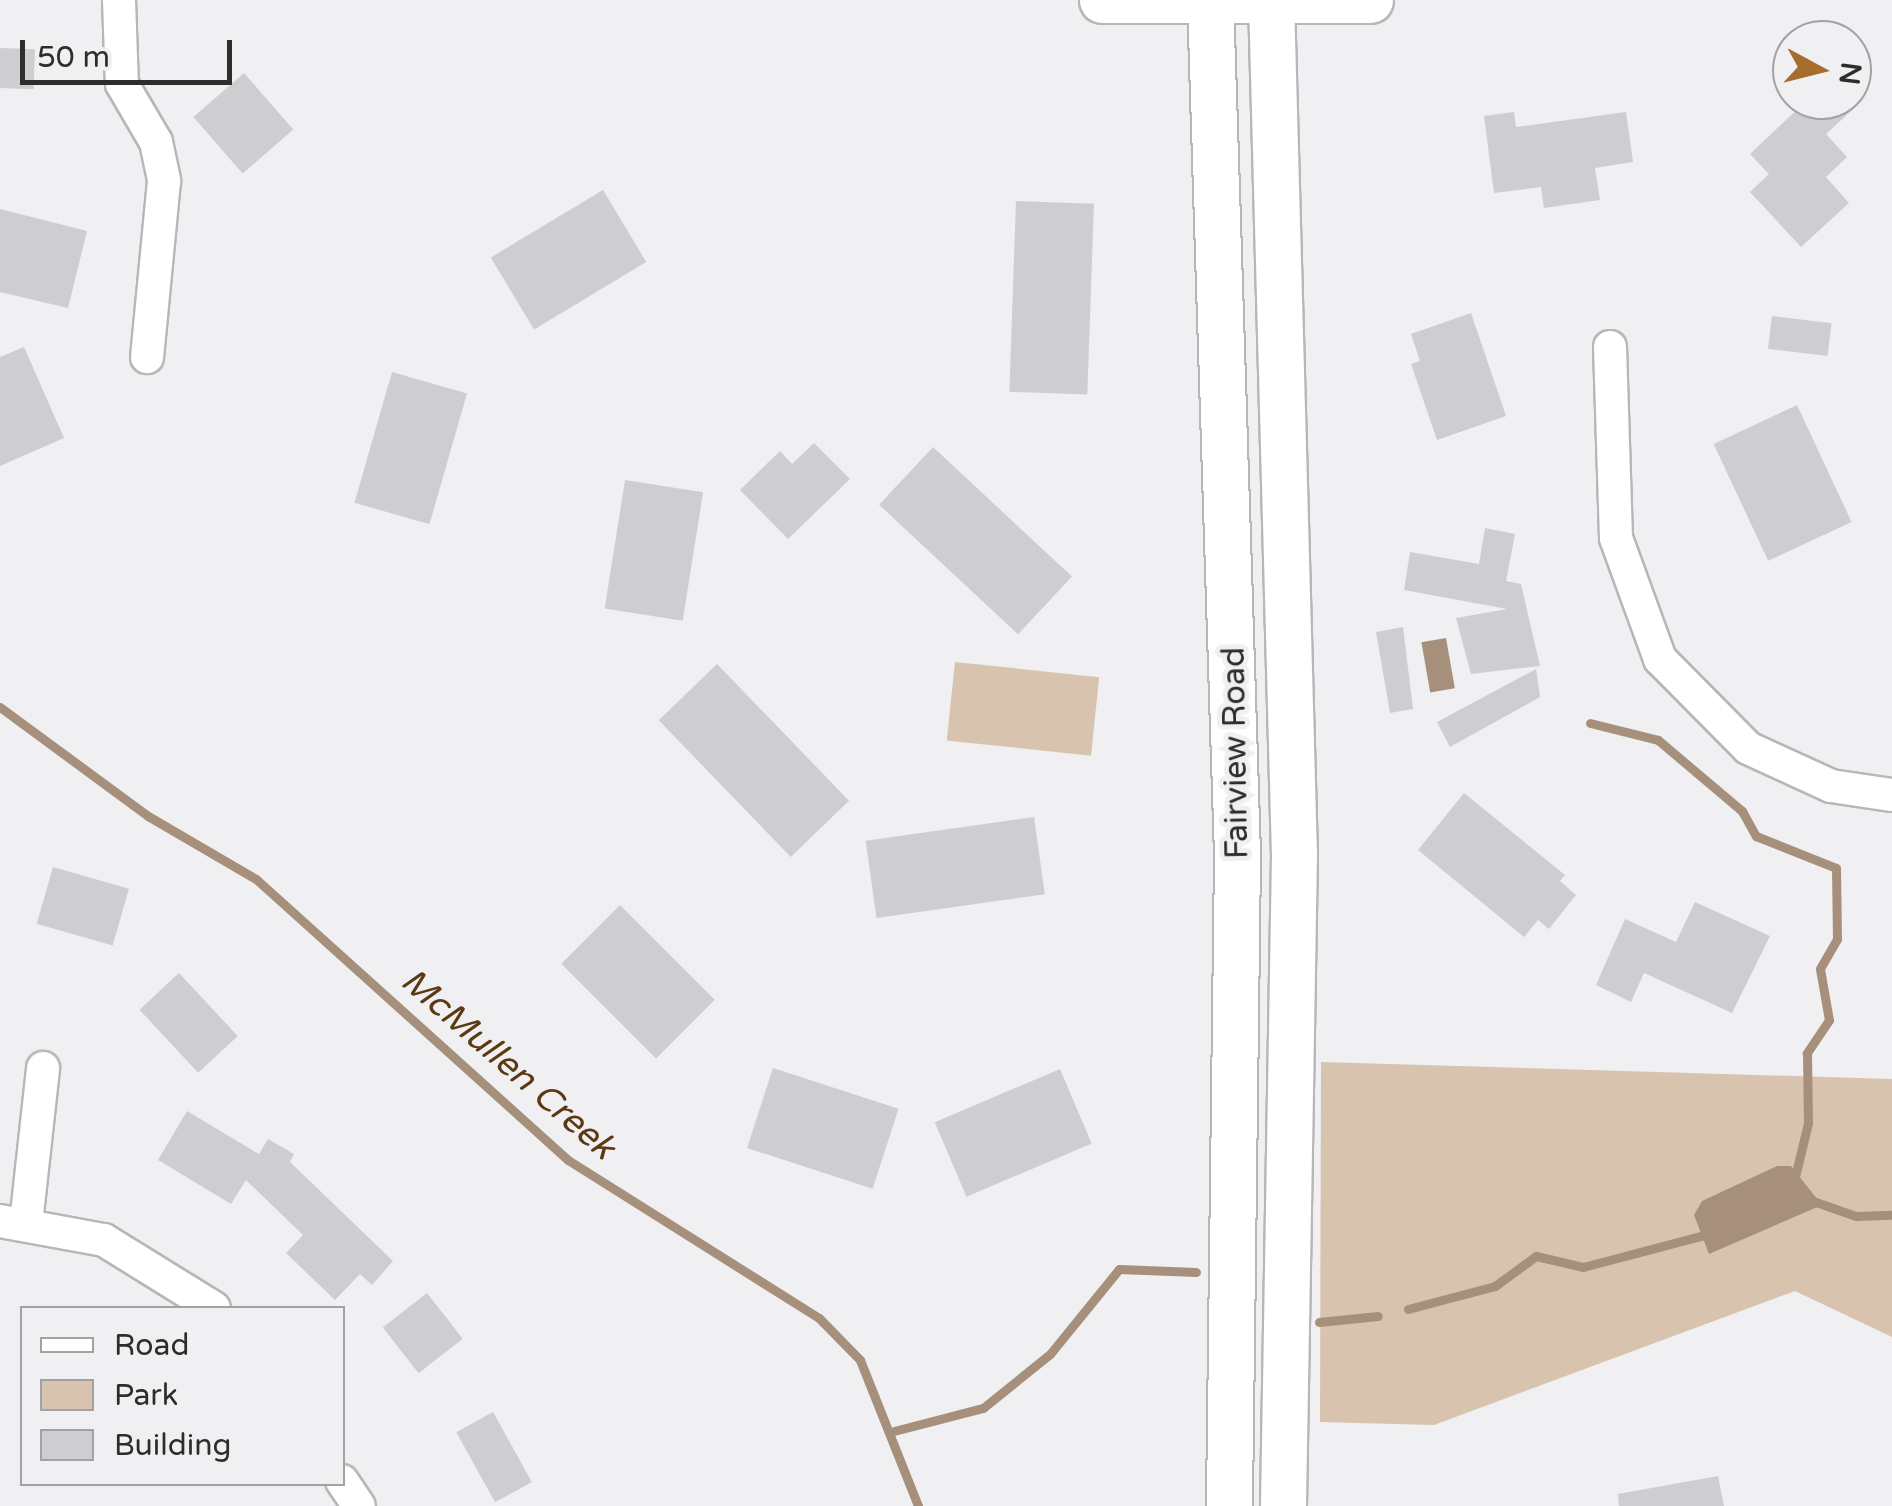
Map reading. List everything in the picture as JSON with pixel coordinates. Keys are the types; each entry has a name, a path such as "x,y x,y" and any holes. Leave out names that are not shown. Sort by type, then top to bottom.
{"main road":[{"path":"1102,0 1370,0"},
{"name":"Fairview Road","path":"1210,2 1238,856 1229,1506"},
{"name":"Fairview Road","path":"1271,2 1294,854 1283,1506"}],"street":[{"path":"120,0 122,84 156,142 164,181 147,357"},
{"path":"1610,347 1616,538 1660,660 1748,748 1830,786 1892,796"},
{"path":"43,1068 13,1222 81,1232 151,1261 211,1306"}],"green space":[{"path":"955,662 1099,677 1091,756 947,741"},
{"path":"1321,1062 1892,1079 1892,1337 1795,1291 1434,1425 1320,1422"}],"shaded area":[{"path":"1446,638 1455,688 1430,693 1421,642"},
{"path":"1777,1166 1791,1166 1822,1205 1709,1254 1694,1215 1702,1201"}],"building":[{"path":"0,48 35,49 34,89 0,88"},
{"path":"244,73 293,130 243,174 193,117"},
{"path":"1514,112 1516,127 1626,112 1633,162 1595,168 1600,200 1544,208 1541,187 1494,193 1484,116"},
{"path":"1786,120 1841,120 1826,134 1847,157 1826,177 1849,203 1801,247 1750,192 1769,174 1750,154"},
{"path":"603,190 646,262 534,329 491,257"},
{"path":"1016,201 1094,204 1087,395 1009,392"},
{"path":"0,209 87,231 68,308 0,292"},
{"path":"1471,313 1506,416 1437,440 1411,364 1420,361 1411,334"},
{"path":"1772,316 1832,323 1828,356 1768,349"},
{"path":"24,347 64,438 0,466 0,357"},
{"path":"392,372 467,393 429,524 355,503"},
{"path":"1797,405 1852,522 1768,561 1714,444"},
{"path":"814,443 850,479 788,539 740,490 780,451 792,464"},
{"path":"933,447 1072,577 1018,634 879,505"},
{"path":"625,480 703,492 683,621 605,608"},
{"path":"1485,528 1515,534 1506,581 1521,584 1540,666 1471,674 1456,618 1507,609 1404,590 1410,552 1479,564"},
{"path":"1403,627 1413,709 1390,713 1376,632"},
{"path":"717,664 849,801 791,857 659,720"},
{"path":"1536,669 1540,697 1450,747 1437,722"},
{"path":"1464,793 1565,875 1560,881 1576,895 1549,929 1538,920 1524,937 1418,850"},
{"path":"1034,817 1045,894 877,918 866,841"},
{"path":"53,867 129,889 113,945 37,924"},
{"path":"1695,902 1770,936 1732,1013 1644,973 1631,1002 1596,985 1625,919 1676,942"},
{"path":"620,905 715,1000 656,1058 561,964"},
{"path":"179,973 238,1036 198,1073 140,1010"},
{"path":"773,1068 899,1109 873,1189 747,1148"},
{"path":"1060,1069 1092,1144 966,1197 935,1122"},
{"path":"187,1111 259,1154 268,1139 294,1154 290,1162 393,1261 372,1285 360,1274 335,1300 286,1253 303,1235 246,1180 231,1204 158,1160"},
{"path":"427,1293 463,1339 419,1373 383,1327"},
{"path":"493,1412 532,1482 495,1502 456,1432"},
{"path":"1718,1476 1724,1506 1619,1506 1618,1494"}],"waterway":[{"name":"McMullen Creek","path":"0,707 148,816 256,879 568,1160 819,1318 860,1360 918,1506"},
{"path":"1590,723 1658,740 1742,811 1756,836 1836,868 1837,939 1820,969 1829,1020 1807,1053 1808,1123 1794,1181"},
{"path":"1813,1201 1856,1216 1892,1215"},
{"path":"1408,1309 1495,1286 1536,1256 1583,1267 1708,1234"},
{"path":"894,1431 983,1408 1050,1354 1119,1269 1196,1272"},
{"path":"1319,1322 1378,1316"}]}
